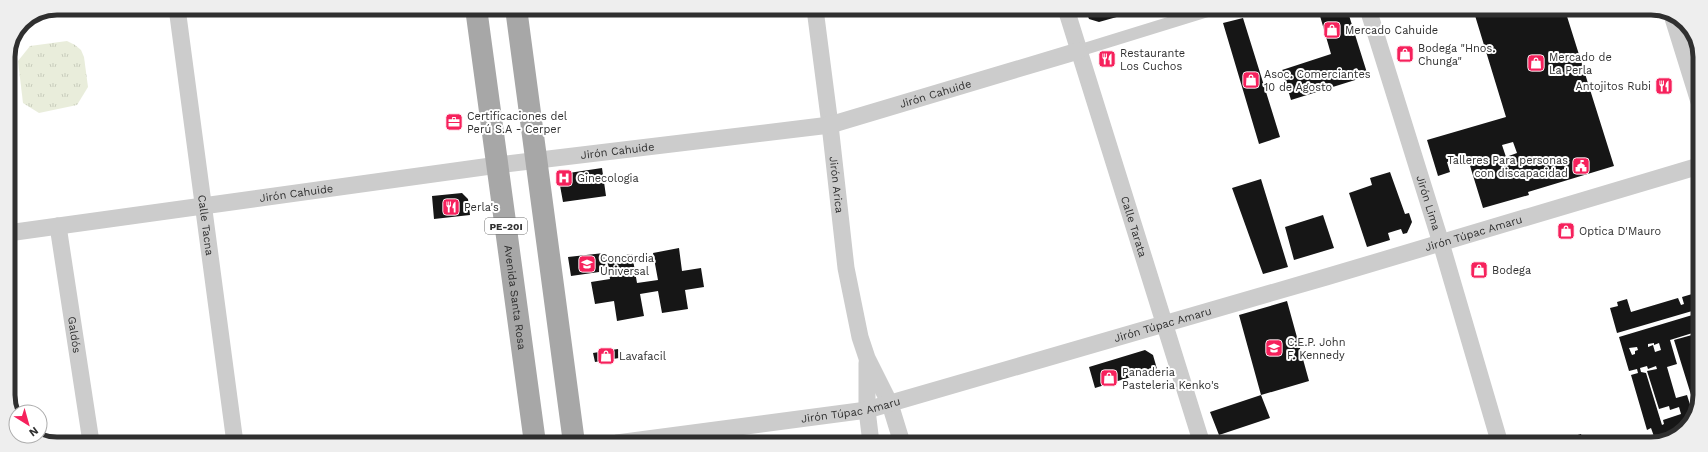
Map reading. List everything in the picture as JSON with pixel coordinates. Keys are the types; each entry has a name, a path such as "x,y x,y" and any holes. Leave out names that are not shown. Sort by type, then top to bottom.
{"main road":[{"name":"Avenida Santa Rosa","path":"477,15 534,437"},
{"path":"517,15 573,437"}],"street":[{"name":"Calle Tacna","path":"178,15 234,437"},
{"name":"Jirón Arica","path":"816,15 846,268 860,337 867,358 890,404 900,437"},
{"name":"Calle Tarata","path":"1068,15 1200,437"},
{"name":"Jirón Cahuide","path":"15,232 536,160 830,125 1195,15"},
{"name":"Jirón Lima","path":"1370,15 1441,243 1498,437"},
{"path":"1675,23 1693,67"},
{"name":"Jirón Túpac Amaru","path":"662,437 867,410 890,404 1693,168"},
{"name":"Galdós","path":"58,226 90,437"},
{"name":"Jirón Arica","path":"867,358 867,410 871,437"}],"green space":[{"path":"67,41 81,50 84,57 88,87 77,105 39,113 23,103 18,61 30,46"}],"building":[{"path":"1087,15 1124,15 1099,22 1089,19"},
{"path":"1320,15 1349,15 1368,76 1291,100 1282,70 1331,54"},
{"name":"Mercado de La Perla","path":"1475,15 1567,15 1614,166 1528,192 1529,195 1483,208 1467,156 1447,162 1450,172 1438,176 1427,140 1506,117","holes":["1513,142 1517,153 1506,157 1502,145"]},
{"name":"Asoc. Comerciantes 10 de Agosto","path":"1243,18 1280,137 1259,144 1223,23"},
{"path":"602,168 606,196 563,202 559,180 562,174"},
{"path":"1390,172 1405,214 1409,213 1412,222 1407,233 1403,234 1401,229 1388,233 1390,240 1367,247 1349,193 1372,185 1370,178"},
{"path":"1261,179 1288,267 1263,274 1232,188"},
{"name":"Perla's","path":"462,193 468,199 470,215 434,219 432,196"},
{"path":"1323,215 1334,248 1294,260 1285,227"},
{"path":"679,248 682,271 701,268 704,287 685,290 688,309 662,313 658,291 640,294 644,316 617,321 614,301 595,304 591,282 610,279 607,258 632,254 637,283 658,280 653,253"},
{"name":"Concordia Universal","path":"604,253 606,271 571,276 568,257"},
{"path":"1693,294 1693,311 1617,333 1610,308 1618,306 1617,302 1627,299 1631,312 1678,298 1681,305 1684,304 1682,297"},
{"name":"C.E.P. John F. Kennedy","path":"1287,301 1309,381 1261,395 1239,315"},
{"path":"1693,315 1693,333 1670,340 1677,364 1667,367 1676,398 1687,395 1691,408 1681,425 1669,433 1659,436 1654,437 1651,428 1647,430 1631,375 1638,373 1637,369 1629,371 1619,337","holes":["1654,343 1654,345 1659,343 1661,350 1655,352 1653,345 1648,347 1648,344","1637,347 1638,350 1632,355 1629,348","1647,366 1648,369 1656,366 1657,369 1647,371 1659,409 1669,406 1670,410 1679,407 1681,414 1663,420 1664,424 1662,425 1646,373 1641,372 1640,368"]},
{"path":"1693,335 1693,401 1674,340"},
{"name":"Lavafacil","path":"618,349 619,358 595,362 593,353"},
{"name":"Panaderia Pasteleria Kenko's","path":"1145,350 1153,355 1157,369 1095,388 1089,367"},
{"path":"1261,395 1270,418 1219,435 1210,412"},
{"path":"1581,434 1582,437 1571,437"}],"place":[{"name":"Mercado Cahuide","path":"1332,30"},
{"name":"Bodega \"Hnos. Chunga\"","path":"1405,54"},
{"name":"Restaurante Los Cuchos","path":"1107,59"},
{"name":"Mercado de La Perla","path":"1536,63"},
{"name":"Asoc. Comerciantes 10 de Agosto","path":"1251,80"},
{"name":"Antojitos Rubi","path":"1664,86"},
{"name":"Certificaciones del Perú S.A - Cerper","path":"454,122"},
{"name":"Talleres Para personas con discapacidad","path":"1581,166"},
{"name":"Ginecologia","path":"564,178"},
{"name":"Perla's","path":"451,207"},
{"name":"Optica D'Mauro","path":"1566,231"},
{"name":"Concordia Universal","path":"587,264"},
{"name":"Bodega","path":"1479,270"},
{"name":"C.E.P. John F. Kennedy","path":"1274,348"},
{"name":"Lavafacil","path":"606,356"},
{"name":"Panaderia Pasteleria Kenko's","path":"1109,378"}]}
